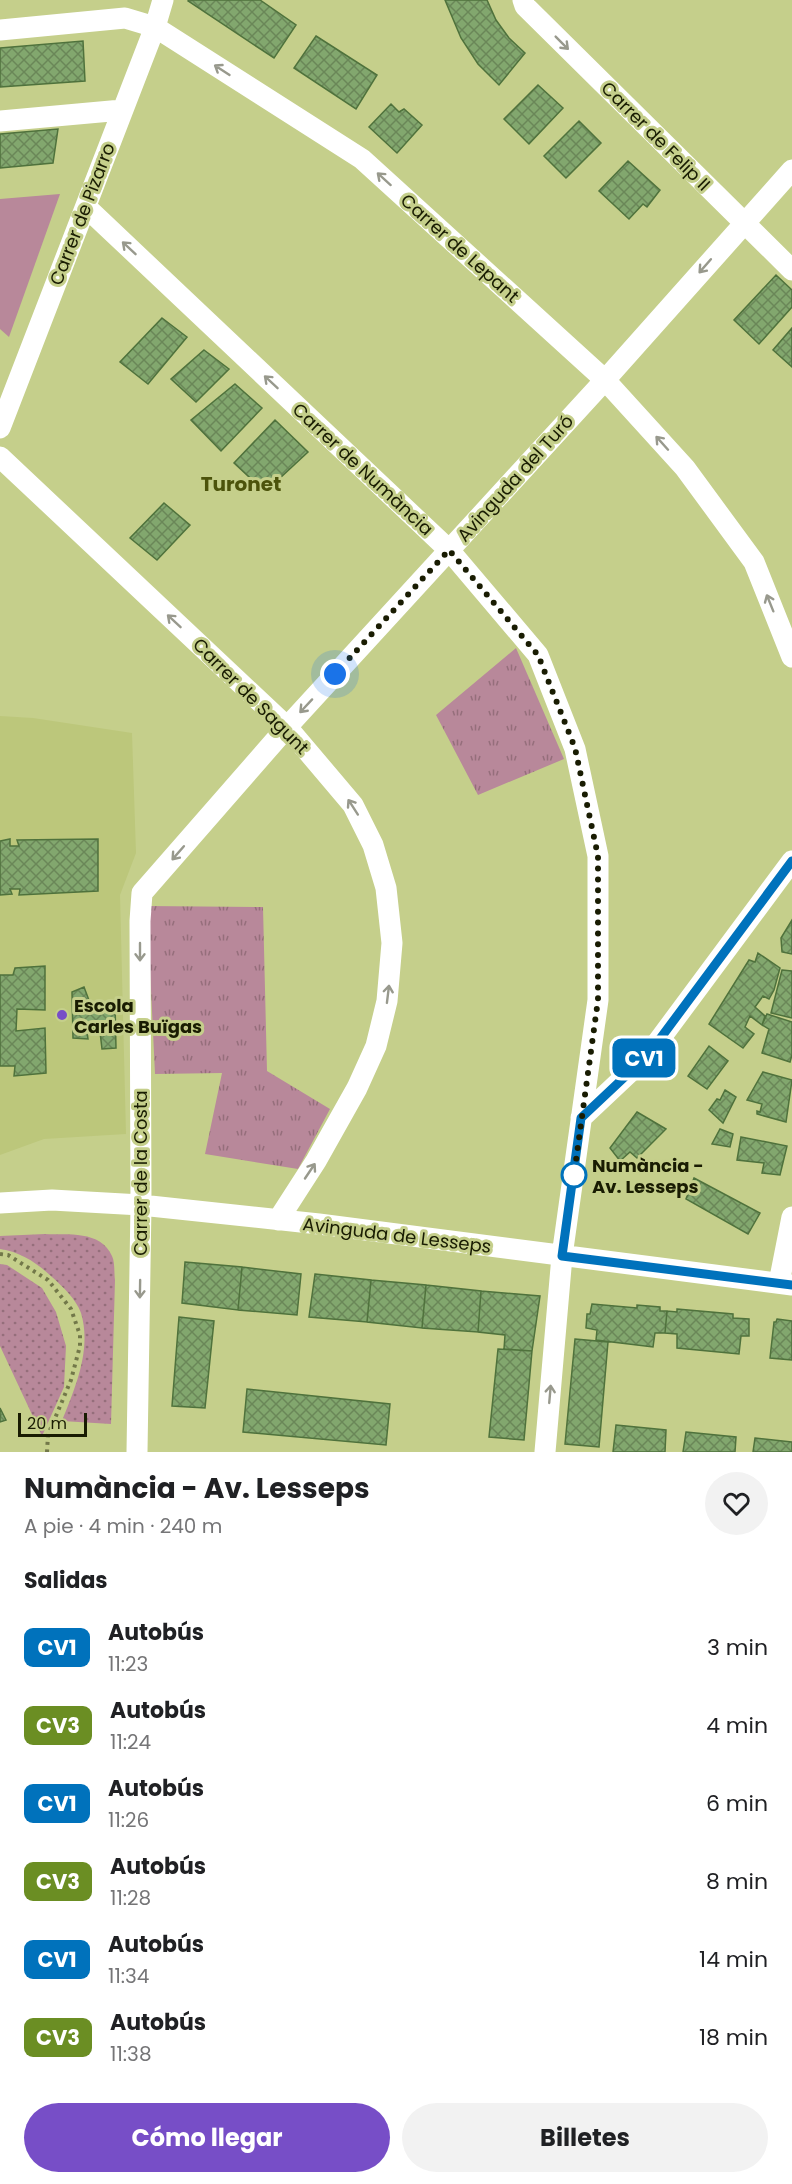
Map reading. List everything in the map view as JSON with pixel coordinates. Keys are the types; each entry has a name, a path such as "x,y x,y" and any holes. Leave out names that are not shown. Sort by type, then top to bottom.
{"street":[{"name":"Carrer de Pizarro","path":"0,428 155,27 163,0"},
{"name":"Carrer de Felip II","path":"523,0 525,6 792,270"},
{"name":"Carrer de Lepant","path":"0,30 125,18 155,27 362,159 605,380 685,468 754,562 792,657"},
{"path":"0,121 122,110"},
{"name":"Avinguda del Turó","path":"142,893 286,727 605,380 792,170"},
{"name":"Carrer de Numància","path":"86,207 449,550 538,655 575,748 598,856 598,1000 562,1256 545,1452"},
{"name":"Carrer de Sagunt","path":"0,457 286,727 353,805 373,844 386,888 392,943 387,1001 376,1046 337,1124 278,1220"},
{"path":"581,1118 648,1055 792,861"},
{"name":"Carrer de la Costa","path":"137,1452 142,893"},
{"name":"Avinguda de Lesseps","path":"0,1203 52,1200 141,1205 785,1284"},
{"path":"785,1284 792,1217"}],"path":[{"path":"0,1254 8,1255 48,1280 71,1309 80,1335 80,1346 71,1380 48,1435 47,1452"}],"shaded area":[{"name":"Escola Carles Buïgas","path":"0,716 33,718 132,733 136,853 120,895 126,1134 44,1139 0,1155"}],"green space":[{"path":"60,194 9,337 0,329 0,199"},
{"path":"516,648 564,759 478,795 436,715"},
{"path":"147,906 263,907 267,1071 330,1109 298,1169 205,1154 222,1073 155,1074"},
{"path":"45,1234 92,1238 107,1248 113,1258 115,1280 111,1424 62,1421 77,1382 83,1355 84,1327 81,1313 69,1294 40,1267 22,1255 0,1249 0,1236"},
{"path":"0,1264 7,1265 42,1288 56,1312 66,1346 64,1387 42,1436 0,1346"}],"building":[{"path":"189,0 260,0 296,25 274,58"},
{"path":"445,0 487,0 496,20 509,38 525,53 499,85 478,64 461,38"},
{"path":"316,36 377,75 356,109 294,68"},
{"path":"83,41 85,81 0,87 0,48"},
{"path":"538,85 563,108 529,144 504,119"},
{"path":"391,104 399,112 404,109 422,125 397,153 369,127"},
{"path":"579,121 601,143 566,178 544,156"},
{"path":"58,129 53,163 0,168 0,134"},
{"path":"628,161 660,190 647,207 643,204 629,219 599,191"},
{"path":"776,275 792,290 792,307 759,344 734,320"},
{"path":"162,318 187,337 148,384 120,362"},
{"path":"792,328 792,367 773,350"},
{"path":"204,350 229,369 196,402 171,379"},
{"path":"235,384 262,408 221,451 191,420"},
{"path":"275,420 308,452 265,492 234,463"},
{"path":"164,503 190,525 157,560 130,538"},
{"path":"10,839 10,846 19,846 17,840 98,839 98,891 19,895 20,889 10,889 12,894 0,895 0,841"},
{"path":"792,920 792,954 782,952 781,938"},
{"path":"758,953 780,968 769,999 763,996 755,1007 765,1016 762,1025 750,1016 745,1027 754,1034 743,1048 709,1024 749,960 755,962"},
{"path":"45,966 45,1010 17,1009 16,1031 45,1028 46,1073 14,1076 15,1066 0,1066 0,975 13,975 15,968"},
{"path":"782,970 792,971 792,1018 771,1013"},
{"path":"84,987 90,1003 115,1003 116,1048 102,1049 100,1032 87,1032 88,1039 73,1038 72,992"},
{"path":"767,1014 792,1022 790,1062 762,1053 769,1029 762,1025"},
{"path":"709,1046 728,1061 707,1089 688,1076"},
{"path":"763,1072 792,1080 786,1122 757,1114 762,1104 747,1100"},
{"path":"725,1090 736,1097 723,1123 709,1110 717,1099 720,1100"},
{"path":"637,1112 666,1129 637,1158 630,1152 620,1161 610,1148"},
{"path":"720,1129 733,1134 730,1147 712,1144"},
{"path":"741,1137 787,1146 780,1175 762,1173 764,1163 737,1160"},
{"path":"694,1178 760,1213 748,1234 686,1199"},
{"path":"185,1262 242,1267 238,1310 182,1303"},
{"path":"242,1267 301,1274 297,1315 238,1310"},
{"path":"315,1274 371,1280 367,1322 309,1317"},
{"path":"371,1280 426,1285 422,1328 367,1322"},
{"path":"426,1285 481,1291 478,1332 422,1328"},
{"path":"481,1291 540,1296 532,1351 504,1349 505,1335 478,1332"},
{"path":"592,1304 637,1308 637,1305 660,1307 660,1311 667,1311 665,1333 655,1333 653,1347 596,1340 597,1330 586,1328 587,1314 590,1314"},
{"path":"677,1309 733,1314 733,1318 749,1319 749,1336 741,1336 739,1354 677,1348 677,1334 665,1333 667,1311 677,1312"},
{"path":"179,1317 214,1321 205,1408 172,1406"},
{"path":"777,1319 792,1321 792,1360 770,1358 774,1322"},
{"path":"575,1339 608,1342 599,1447 565,1444"},
{"path":"498,1349 532,1351 524,1440 489,1437"},
{"path":"247,1389 390,1404 386,1445 243,1432"},
{"path":"0,1408 6,1420 0,1422"},
{"path":"616,1425 666,1430 665,1452 613,1452"},
{"path":"686,1432 736,1437 735,1452 683,1452"},
{"path":"755,1438 792,1442 792,1452 753,1452"}],"bus line":[{"name":"CV1","path":"792,861 648,1055 581,1118 562,1256 792,1285"}],"place":[{"name":"Escola Carles Buïgas","path":"62,1015"},
{"name":"Numància - Av. Lesseps","path":"574,1175"}],"district":[{"name":"Turonet","path":"241,484"}],"route":[{"path":"335,674 449,550 538,655 575,748 598,856 598,1000 574,1175"}]}
